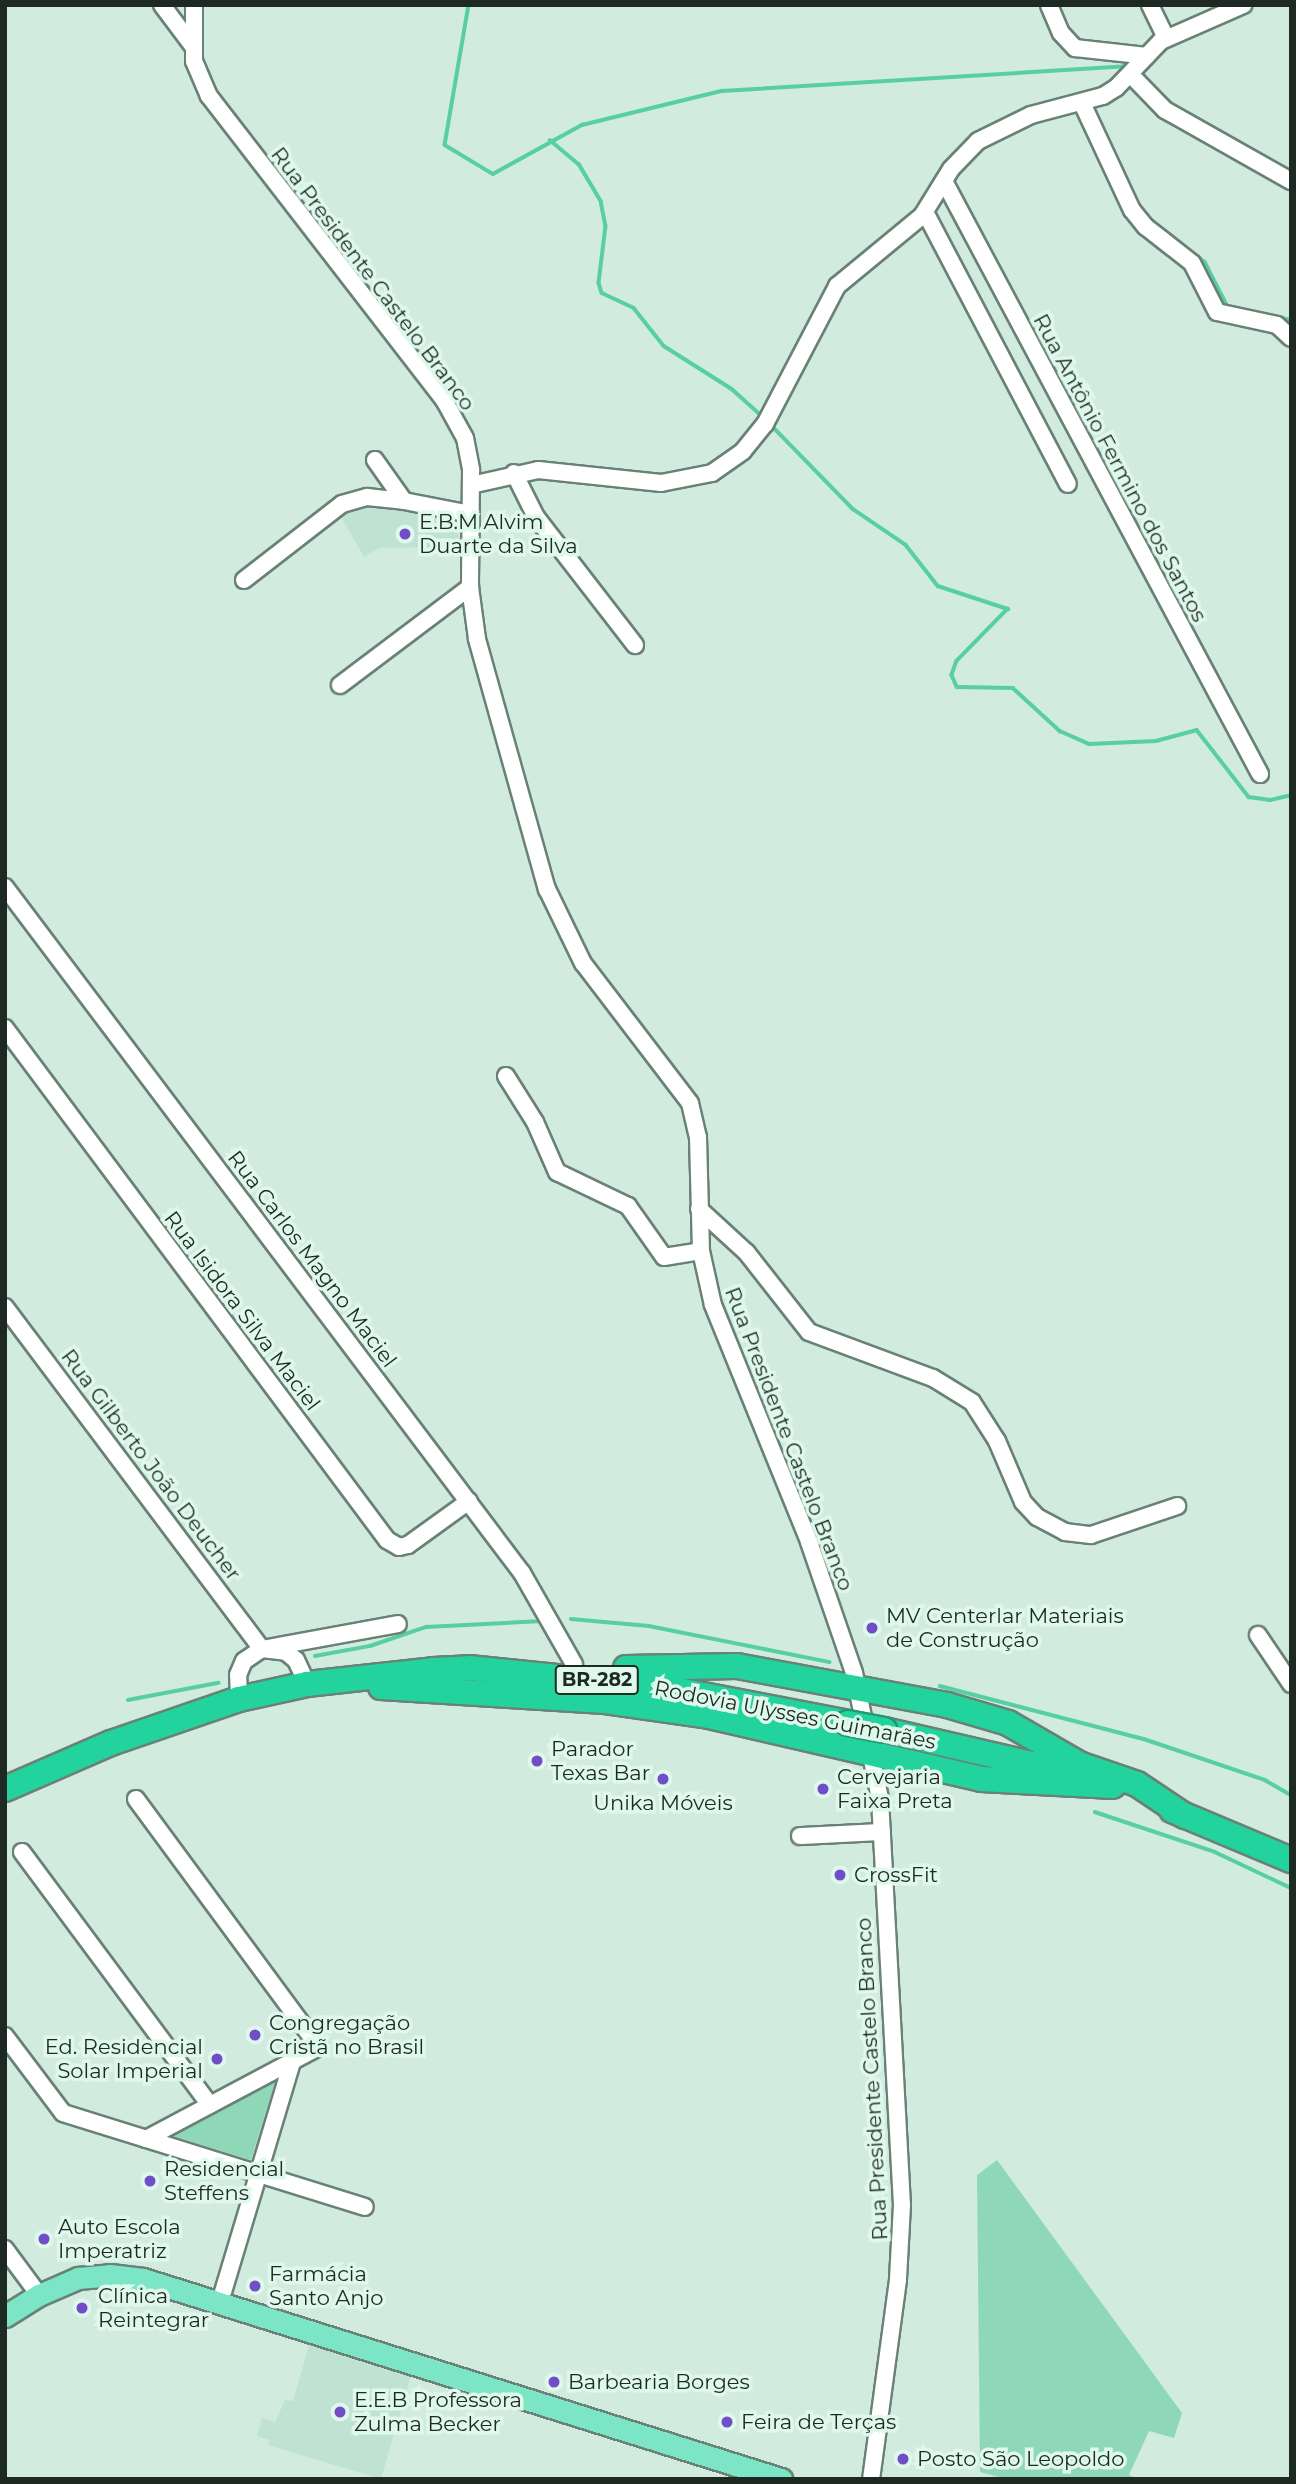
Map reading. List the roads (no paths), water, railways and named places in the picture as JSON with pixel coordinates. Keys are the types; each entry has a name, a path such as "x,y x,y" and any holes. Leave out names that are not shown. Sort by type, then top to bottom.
{"highway":[{"path":"468,1668 574,1664 666,1670 737,1666 947,1705 1008,1723 1079,1763 1137,1784 1185,1816"},
{"name":"Rodovia Ulysses Guimarães","path":"5,1789 111,1744 239,1699 314,1683 468,1668 667,1688 1022,1759 1113,1786 1291,1860"},
{"path":"314,1683 605,1701 709,1716 998,1782 1113,1786"}],"main road":[{"path":"5,2316 39,2295 78,2278 110,2275 143,2279 781,2479"}],"street":[{"path":"162,5 192,45"},
{"name":"Rua Presidente Castelo Branco","path":"194,5 192,45 197,73 209,96 452,413 469,451 470,587 477,639 547,889 583,963 690,1103 698,1137 701,1251 713,1305 809,1542 858,1689 875,1755 882,1832 902,2236 871,2479"},
{"path":"1049,5 1061,33 1075,48 1147,56"},
{"path":"1150,5 1166,38"},
{"path":"471,485 514,473 558,470 677,482 727,464 743,451 783,394 837,286 925,212 944,181 978,141 1003,125 1082,103 1116,88 1166,38 1243,5"},
{"path":"1130,75 1168,112 1291,181"},
{"path":"1082,103 1132,209 1146,227 1192,263 1217,312 1277,325 1291,338"},
{"name":"Rua Antônio Fermino dos Santos","path":"944,181 1260,774"},
{"path":"925,212 1068,484"},
{"path":"375,460 404,501"},
{"path":"514,473 536,517 635,645"},
{"path":"244,580 342,504 367,497 470,514"},
{"path":"340,685 470,587"},
{"name":"Rua Carlos Magno Maciel","path":"5,887 469,1502 546,1608 574,1664"},
{"name":"Rua Isidora Silva Maciel","path":"5,1028 387,1540 399,1547 408,1545 469,1502"},
{"path":"506,1076 535,1122 557,1172 628,1206 664,1257 701,1251"},
{"path":"699,1209 747,1253 809,1332 933,1378 972,1402 997,1441 1023,1502 1037,1517 1065,1532 1091,1535 1177,1506"},
{"name":"Rua Gilberto João Deucher","path":"5,1307 262,1649"},
{"path":"239,1699 238,1675 244,1661 262,1649 398,1624"},
{"path":"1258,1635 1291,1684"},
{"path":"262,1649 286,1652 314,1683"},
{"path":"136,1799 319,2047 146,2139"},
{"path":"800,1836 882,1832"},
{"path":"22,1852 210,2105"},
{"path":"5,2036 63,2113 365,2207"},
{"path":"220,2302 292,2062"},
{"path":"5,2249 39,2295"}],"waterway":[{"path":"469,5 445,145 493,174 582,125 722,91 1125,66"},
{"path":"550,140 579,164 601,201 606,226 599,283 602,293 634,308 664,346 732,389 762,416"},
{"path":"1165,232 1205,262 1228,307 1291,320"},
{"path":"775,429 853,509 906,545 938,586 1008,609 957,661 952,675 957,687 1013,688 1060,731 1089,744 1156,741 1197,730 1249,797 1270,800 1291,795"},
{"path":"571,1619 649,1626 829,1662"},
{"path":"315,1656 370,1646 426,1627 543,1621"},
{"path":"128,1700 218,1683"},
{"path":"940,1686 1144,1739 1265,1780 1291,1795"},
{"path":"1095,1812 1215,1852 1291,1888"}],"place":[{"name":"E.B.M Alvim Duarte da Silva","path":"405,534"},
{"name":"MV Centerlar Materiais de Construção","path":"872,1628"},
{"name":"Parador Texas Bar","path":"537,1761"},
{"name":"Unika Móveis","path":"663,1779"},
{"name":"Cervejaria Faixa Preta","path":"823,1789"},
{"name":"CrossFit","path":"840,1875"},
{"name":"Congregação Cristã no Brasil","path":"255,2035"},
{"name":"Ed. Residencial Solar Imperial","path":"217,2059"},
{"name":"Residencial Steffens","path":"150,2181"},
{"name":"Auto Escola Imperatriz","path":"44,2239"},
{"name":"Farmácia Santo Anjo","path":"255,2286"},
{"name":"Clínica Reintegrar","path":"82,2308"},
{"name":"Barbearia Borges","path":"554,2382"},
{"name":"E.E.B Professora Zulma Becker","path":"340,2412"},
{"name":"Feira de Terças","path":"727,2422"},
{"name":"Posto São Leopoldo","path":"903,2459"}]}
